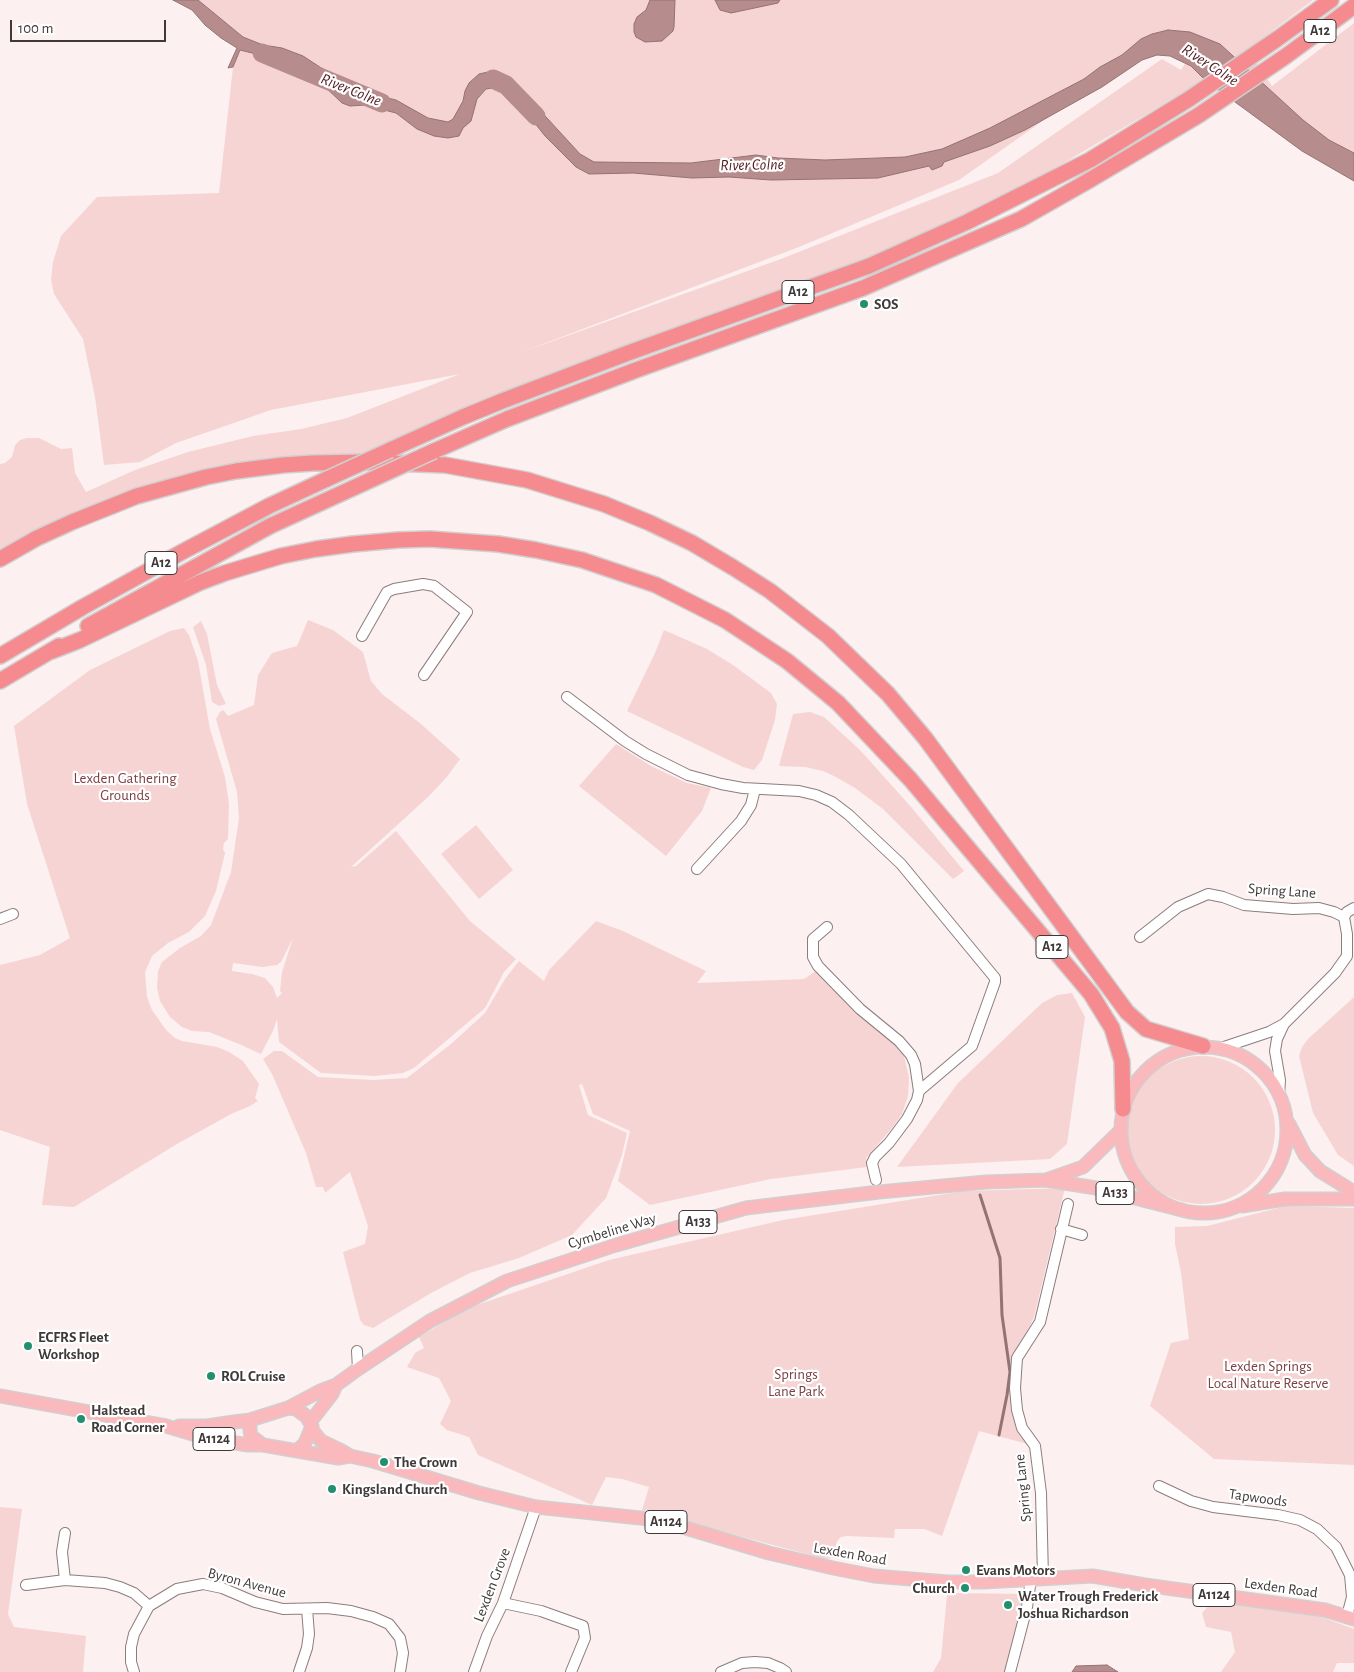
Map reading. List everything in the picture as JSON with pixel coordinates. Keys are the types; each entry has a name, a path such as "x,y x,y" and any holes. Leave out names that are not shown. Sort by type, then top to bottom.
{"highway":[{"name":"A12","path":"0,656 91,602 269,506 390,450 464,417 594,366 869,266 968,222 1090,160 1189,99 1277,40 1331,0"},
{"name":"A12","path":"0,681 52,651 79,630 201,562 270,526 434,451 507,419 627,373 863,288 1021,219 1199,115 1286,56 1354,6"},
{"name":"A12","path":"0,559 37,538 137,496 206,477 283,465 365,462 445,465 528,480 604,504 659,527 692,543 726,563 770,591 828,636 888,694 925,738 1128,1012 1146,1029 1203,1046"},
{"name":"A12","path":"52,651 80,640 201,582 225,573 281,556 316,548 352,544 430,539 498,544 582,560 656,585 725,620 787,661 838,704 910,779 1091,994 1112,1028 1122,1061 1123,1108"}],"main road":[{"path":"1354,1192 1320,1171 1305,1156 1287,1120 1279,1096 1267,1075 1241,1055 1221,1048 1203,1046 1178,1050 1150,1066 1138,1078 1123,1108 1121,1130 1124,1152 1134,1175 1144,1187 1166,1204 1182,1210 1200,1213 1285,1200 1354,1199"},
{"path":"1232,1208 1251,1199 1273,1177 1284,1154 1287,1140 1287,1120"},
{"name":"Cymbeline Way","path":"1046,1180 1083,1167 1121,1130"},
{"name":"Cymbeline Way","path":"250,1420 288,1408 320,1391 336,1385 358,1368 430,1321 507,1281 616,1245 746,1208 986,1182 1046,1180 1096,1188 1182,1210"},
{"name":"Cymbeline Way","path":"298,1450 305,1443 311,1426 336,1385"},
{"name":"A1124","path":"0,1396 166,1426 206,1438 248,1445 263,1445"},
{"name":"Lexden Road","path":"288,1408 300,1411 320,1441 350,1456 503,1500 536,1508 659,1520 788,1558 874,1576 948,1582 983,1582 1094,1576 1325,1610 1351,1617"},
{"path":"250,1420 251,1436 263,1445"},
{"name":"A1124","path":"166,1426 207,1426 250,1420"},
{"name":"Lexden Road","path":"263,1445 338,1458 350,1456"}],"street":[{"path":"362,636 387,592 423,584 434,586 467,612 424,674"},
{"path":"567,697 608,730 668,766 701,779 721,784 755,789 799,791 816,795 832,802 901,864 995,978 972,1046 919,1091 907,1119 872,1162 876,1180"},
{"path":"697,869 741,821 751,805 755,789"},
{"name":"Spring Lane","path":"1140,937 1178,907 1208,894 1223,896 1244,905 1293,909 1319,908 1344,917"},
{"path":"1221,1048 1269,1032 1284,1024 1335,973 1347,956 1348,934 1344,917 1347,912 1354,908"},
{"path":"0,919 13,914"},
{"path":"827,927 813,939 813,957 818,966 846,996 904,1047 915,1064 919,1091"},
{"path":"1279,1096 1280,1080 1275,1051 1277,1039 1284,1024"},
{"name":"Spring Lane","path":"1010,1672 1037,1579 1042,1492 1035,1446 1022,1428 1018,1410 1015,1388 1017,1358 1040,1322 1068,1204"},
{"path":"1062,1229 1082,1235"},
{"path":"357,1351 358,1368"},
{"name":"Tapwoods","path":"1158,1486 1191,1501 1213,1507 1278,1515 1300,1520 1317,1529 1336,1547 1350,1576 1351,1617"},
{"name":"Lexden Grove","path":"474,1672 503,1603 536,1508"},
{"path":"65,1533 62,1552 65,1580"},
{"path":"26,1585 65,1580 105,1583 134,1593 149,1606 134,1634 131,1647 131,1662 134,1672"},
{"name":"Byron Avenue","path":"149,1606 177,1589 202,1584 222,1588 283,1610 327,1608 352,1611 389,1624 400,1638 403,1653 400,1672"},
{"path":"503,1603 540,1611 583,1626 585,1638 571,1672"},
{"path":"299,1672 307,1648 309,1634 307,1609"},
{"path":"720,1672 742,1663 755,1662 768,1663 786,1672"}],"green space":[{"path":"189,0 1313,0 1247,50 1272,86 1354,23 1354,157 1286,121 1169,32 959,180 799,247 522,352 781,259 998,173 1162,59 1181,70 1186,62 1206,79 1018,190 836,273 357,457 324,472 320,473 354,457 210,475 0,557 0,464 5,463 12,457 15,445 20,440 39,438 61,449 72,448 75,473 86,492 135,470 188,452 253,436 301,429 347,418 460,374 271,410 176,443 140,462 104,465 95,397 83,339 54,294 51,280 53,262 61,236 97,197 219,193 233,67 240,49"},
{"path":"308,620 333,630 363,652 371,681 382,694 421,724 460,759 446,778 428,797 351,867 356,866 396,831 470,921 516,959 504,972 485,1008 414,1068 403,1073 375,1076 321,1073 279,1042 277,1019 261,1054 209,1032 192,1031 182,1027 170,1017 160,1001 157,988 158,971 162,962 180,948 201,936 211,925 231,872 239,818 237,792 216,719 223,710 228,716 254,705 258,675 272,653 297,646","holes":["293,938 282,972 280,991 282,993 277,998 273,987 265,978 232,971 233,963 262,967 277,965 281,962"]},
{"path":"201,621 207,634 217,685 226,704 219,706 212,702 206,665 193,627"},
{"name":"Lexden Gathering Grounds","path":"184,628 189,635 198,661 210,729 225,777 229,804 228,839 224,843 223,849 225,853 216,891 205,916 189,932 168,943 152,956 145,972 147,997 152,1010 166,1030 175,1038 217,1047 243,1061 259,1084 255,1098 258,1101 177,1144 74,1207 42,1205 50,1147 0,1130 0,965 40,955 70,938 27,804 14,726 90,670 170,631"},
{"path":"664,630 707,649 733,665 771,693 777,704 775,720 762,760 754,770 743,767 627,711"},
{"path":"810,712 824,717 860,750 912,808 964,871 953,879 883,809 855,788 836,777 823,771 805,767 779,766 793,714"},
{"path":"616,744 651,766 687,783 711,788 702,811 666,856 579,786"},
{"path":"476,825 513,870 479,899 441,854"},
{"path":"596,921 623,931 706,971 697,983 804,979 816,971 847,1004 890,1039 904,1056 909,1078 908,1096 902,1114 866,1158 867,1167 771,1179 650,1205 618,1181 630,1131 593,1114 582,1084 579,1085 588,1115 627,1133 622,1155 606,1198 572,1235 519,1258 470,1273 431,1293 373,1328 364,1325 360,1320 343,1252 365,1244 368,1226 350,1172 325,1193 323,1187 316,1187 306,1153 272,1074 263,1059 274,1051 282,1051 318,1077 373,1080 407,1078 451,1044 485,1013 505,979 519,961 544,981 549,970"},
{"path":"1072,993 1085,1017 1067,1144 1050,1159 897,1167 958,1083 1042,1003 1057,995"},
{"path":"1354,997 1354,1166 1338,1155 1313,1113 1299,1056 1302,1047 1308,1039"},
{"path":"1201,1056 1216,1057 1229,1061 1254,1077 1270,1102 1274,1115 1274,1145 1270,1158 1254,1183 1229,1199 1216,1203 1201,1204 1186,1203 1173,1199 1148,1183 1132,1158 1128,1145 1127,1130 1128,1115 1132,1102 1148,1077 1173,1061 1186,1057"},
{"name":"Springs Lane Park","path":"1065,1188 1034,1317 1018,1353 1016,1389 1021,1395 1017,1410 1035,1446 979,1431 942,1536 924,1529 895,1529 894,1538 841,1537 837,1541 833,1558 825,1559 642,1510 649,1487 622,1479 606,1477 592,1505 478,1455 469,1437 447,1430 440,1424 451,1401 439,1378 407,1367 415,1353 424,1348 419,1337 468,1308 609,1260 783,1220 964,1191"},
{"name":"Lexden Springs Local Nature Reserve","path":"1286,1206 1354,1208 1354,1465 1214,1459 1150,1406 1171,1343 1189,1339 1181,1273 1175,1244 1175,1227 1207,1226"},
{"path":"0,1507 22,1509 8,1614 14,1627 86,1636 83,1672 0,1672"},
{"path":"953,1593 1021,1594 1024,1601 1008,1672 933,1672 941,1658 947,1595"},
{"path":"1213,1601 1306,1611 1354,1629 1354,1663 1337,1663 1333,1672 1221,1672 1235,1652 1231,1632 1206,1627 1202,1613"}],"water":[{"path":"173,0 198,0 243,37 263,45 282,48 303,56 329,73 336,84 348,92 371,94 396,100 428,118 448,122 453,119 463,101 469,83 479,74 496,73 510,80 519,88 510,95 499,87 486,89 477,99 471,121 463,128 459,136 448,138 434,136 417,129 396,113 365,105 350,106 342,103 321,83 297,67 268,57 240,50 233,67 228,68 237,48 205,25 192,10"},
{"path":"650,0 675,0 673,31 662,41 645,42 636,37 634,32 634,24 637,17 646,10"},
{"path":"715,0 780,0 778,3 731,13 720,10"},
{"path":"1168,30 1190,32 1220,44 1303,120 1329,140 1354,153 1354,181 1302,151 1205,80 1191,66 1170,56 1157,55 1142,60 1102,87 1025,130 990,146 944,162 942,166 932,170 929,166 878,178 771,180 729,177 692,178 633,173 589,174 576,167 514,101 524,93 580,154 594,162 691,163 756,155 825,160 905,157 942,149 990,128 1084,79 1100,67 1122,55 1141,39"},
{"path":"1107,1665 1118,1672 1072,1672 1076,1666"}],"waterway":[{"name":"River Colne","path":"262,53 382,103"},
{"name":"River Colne","path":"493,79 506,85 536,116"},
{"path":"980,1195 1000,1258 1002,1315 1010,1372 999,1435"}],"place":[{"name":"SOS","path":"864,304"},
{"name":"ECFRS Fleet Workshop","path":"28,1346"},
{"name":"ROL Cruise","path":"211,1376"},
{"name":"Halstead Road Corner","path":"81,1419"},
{"name":"The Crown","path":"384,1462"},
{"name":"Kingsland Church","path":"332,1489"},
{"name":"Evans Motors","path":"966,1570"},
{"name":"Church","path":"965,1588"},
{"name":"Water Trough Frederick Joshua Richardson","path":"1008,1605"}]}
